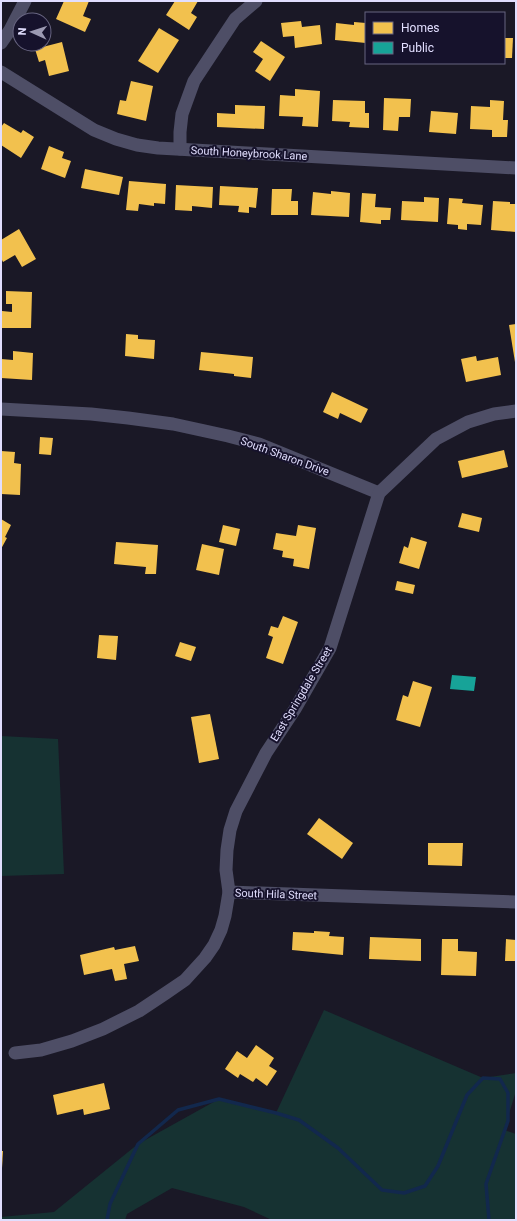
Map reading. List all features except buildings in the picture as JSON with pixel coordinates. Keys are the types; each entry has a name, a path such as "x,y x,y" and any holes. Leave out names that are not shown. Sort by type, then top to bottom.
{"street":[{"path":"1,43 10,30 25,1"},
{"path":"180,149 182,114 194,81 235,19 256,1"},
{"name":"South Honeybrook Lane","path":"1,72 94,130 116,139 137,145 158,148 516,168"},
{"name":"South Sharon Drive","path":"1,409 90,414 128,418 172,424 228,436 259,444 379,493"},
{"path":"379,493 436,439 468,422 494,414 516,411"},
{"name":"East Springdale Street","path":"229,892 226,870 227,850 230,830 236,811 266,753 295,709 330,648 379,493"},
{"name":"South Hila Street","path":"14,1053 41,1050 72,1041 103,1029 139,1011 185,980 205,958 214,945 223,923 229,892 516,902"}],"green space":[{"path":"1,736 58,739 64,874 1,876"},
{"path":"324,1010 483,1078 516,1073 516,1091 504,1130 516,1134 516,1220 272,1220 244,1207 172,1188 127,1214 125,1220 1,1220 1,1217 54,1212 138,1144 219,1099 276,1113"}],"waterway":[{"path":"107,1220 110,1204 138,1144 178,1110 219,1099 299,1120 338,1148 382,1190 404,1193 425,1186 438,1166 467,1095 483,1078 500,1079 508,1093 508,1121 486,1184 489,1220"}]}
